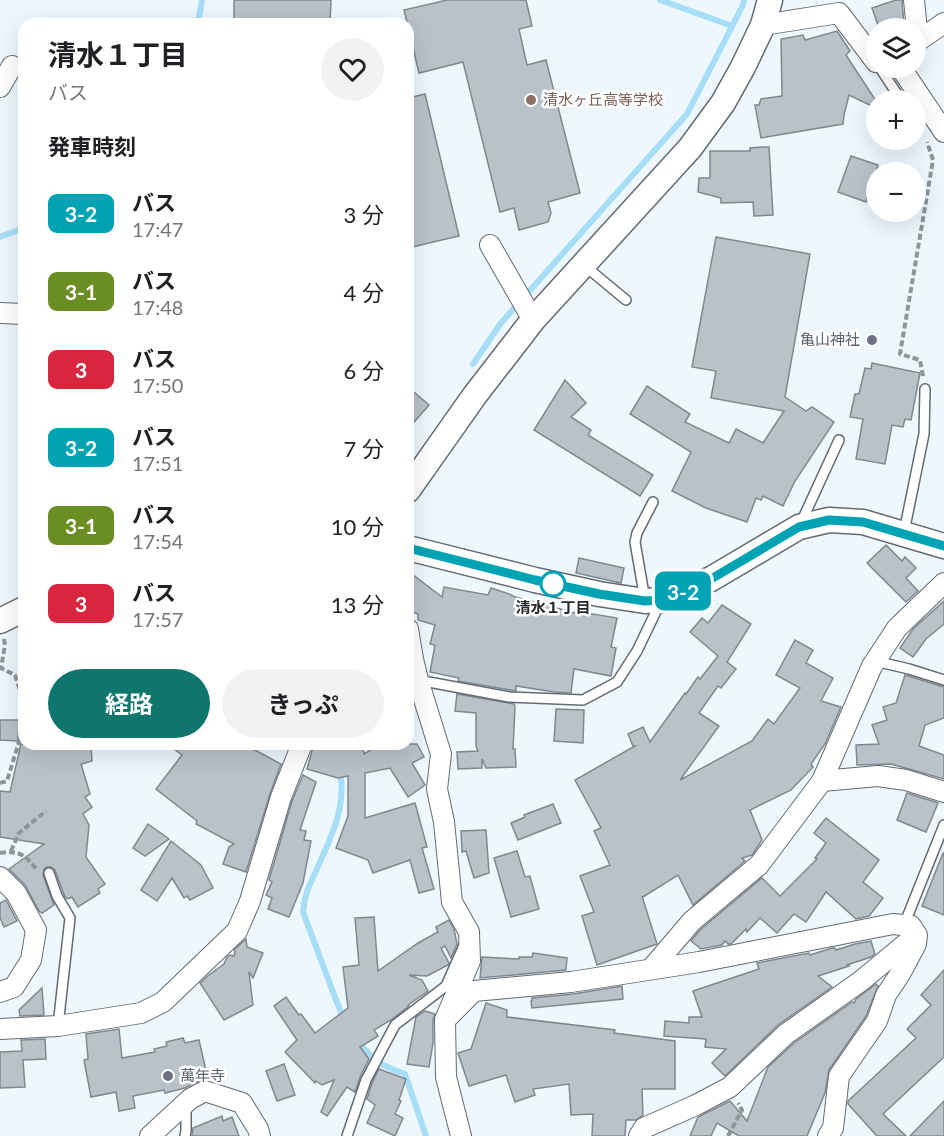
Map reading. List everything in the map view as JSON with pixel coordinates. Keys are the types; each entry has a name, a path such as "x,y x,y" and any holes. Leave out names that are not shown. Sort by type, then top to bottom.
{"street":[{"path":"414,481 532,320 690,148 723,103 743,67 763,25 770,0"},
{"path":"914,0 915,18"},
{"path":"763,25 839,13 866,49"},
{"path":"926,36 944,23"},
{"path":"0,87 12,66"},
{"path":"908,78 944,132"},
{"path":"490,245 532,320"},
{"path":"0,313 18,314"},
{"path":"414,549 610,596 653,600 711,579 799,527 829,520 863,522 943,545"},
{"path":"651,969 692,921 759,865 822,781 875,661 897,628 944,583"},
{"path":"1,628 18,614"},
{"path":"414,663 441,754 437,789 444,822 452,902 469,932 470,961 445,1020 446,1077 461,1136"},
{"path":"0,1029 58,1026 141,1013 163,1002 237,931 250,901 281,796 300,750"},
{"path":"822,781 879,776 906,780 944,792"},
{"path":"0,878 16,893 36,930 31,960 14,987 0,992"},
{"path":"445,1020 474,992 571,982 699,962 893,924 910,930 916,944 886,995 877,1021 839,1076 833,1128 828,1136"},
{"path":"639,1136 644,1128 696,1105 730,1086 786,1034 861,981 910,930"},
{"path":"150,1136 186,1103 205,1091 242,1103 260,1136"}],"lane":[{"path":"583,264 626,300"},
{"path":"903,534 924,434 924,389"},
{"path":"799,527 839,440"},
{"path":"418,680 509,697 583,700 617,682 637,651 653,600 635,543 637,533 653,502"},
{"path":"875,661 944,680"},
{"path":"910,930 944,825"},
{"path":"49,873 57,896 70,918 58,1026"},
{"path":"347,1136 366,1080 395,1025 446,986 469,932"},
{"path":"185,1136 186,1103"}],"path":[{"path":"924,389 920,360 900,354 933,160 926,139"},
{"path":"1,628 5,645 2,668 15,675 18,684"},
{"path":"0,783 7,781 18,745"},
{"path":"11,851 20,833 46,811"},
{"path":"0,853 11,851 20,853 30,861 57,896"},
{"path":"728,1136 742,1110 730,1086"}],"building":[{"path":"234,0 331,0 330,18 234,18"},
{"path":"447,0 526,0 532,26 519,29 527,65 546,60 580,193 548,202 551,213 548,222 519,230 514,208 500,212 463,62 419,73 414,52 414,18 406,18 404,10"},
{"path":"902,0 903,18 876,18 872,8"},
{"path":"837,31 850,51 846,55 869,90 866,90 866,103 849,95 843,124 761,138 755,105 759,105 761,99 782,96 781,39 803,35 805,40"},
{"path":"425,94 459,236 414,247 414,97"},
{"path":"769,147 773,215 754,216 753,202 721,203 721,198 698,192 699,178 710,178 710,151 750,151 750,148"},
{"path":"851,156 869,162 866,162 866,202 838,192"},
{"path":"716,237 810,254 785,397 806,411 812,407 834,422 795,481 783,506 763,496 761,500 756,498 747,522 706,508 672,491 691,452 630,414 647,386 690,414 685,422 729,443 736,429 763,443 784,411 711,398 716,371 692,367"},
{"path":"872,363 920,373 911,420 905,419 903,427 892,425 885,464 856,459 863,419 850,417 855,394 859,394 865,368 871,369"},
{"path":"565,380 586,403 571,417 591,430 588,435 653,475 640,496 534,430"},
{"path":"414,392 429,405 414,422"},
{"path":"886,545 902,561 905,557 916,568 906,578 918,591 906,602 867,563"},
{"path":"579,558 624,568 621,583 576,573"},
{"path":"414,576 442,597 444,587 488,595 491,588 586,616 587,613 617,618 611,647 616,648 611,676 574,669 571,693 516,686 516,691 458,681 459,678 430,672 435,645 430,644 435,625 418,620 418,614 414,612"},
{"path":"944,601 944,624 926,639 913,657 900,648 913,629"},
{"path":"722,605 751,624 727,662 736,669 721,688 718,686 699,713 719,726 680,780 752,741 768,719 774,724 800,688 776,675 795,640 813,650 806,663 833,678 821,701 841,707 825,744 811,764 813,767 791,790 750,810 762,840 752,855 742,858 745,861 693,905 678,875 642,896 657,944 597,965 582,916 594,912 580,876 610,865 594,831 601,828 575,780 635,746 628,734 643,727 650,742 685,693 698,677 700,679 718,656 690,632 702,618 708,623"},
{"path":"905,675 944,687 944,718 925,725 919,746 944,755 944,779 891,764 857,765 856,745 879,744 872,725 887,720 883,707 896,703"},
{"path":"457,694 514,704 513,749 515,749 516,767 486,768 482,759 482,768 458,769 457,752 478,751 476,713 455,711"},
{"path":"556,709 584,710 583,743 554,741"},
{"path":"0,720 18,720 18,741 0,740"},
{"path":"414,744 417,744 424,757 412,763 425,785 408,797 390,768 365,773 365,818 415,803 427,847 422,848 434,889 419,893 410,860 373,873 368,860 336,848 348,816 348,776 338,778 307,769 312,750 363,750 364,754 370,750 414,750"},
{"path":"20,750 91,750 92,761 81,764 90,794 85,797 92,807 83,814 89,825 86,857 105,884 98,889 100,893 78,907 72,897 68,899 65,897 55,870 47,867 43,875 54,905 42,913 39,911 25,885 9,869 44,844 0,837 0,791 10,792"},
{"path":"175,750 255,750 281,764 246,872 223,864 229,847 234,844 196,824 197,821 156,789 182,755"},
{"path":"303,775 316,782 300,830 306,831 304,840 311,841 303,883 289,917 268,909 272,898 266,895 272,882 269,880 292,801"},
{"path":"907,793 938,803 926,832 897,820"},
{"path":"553,804 561,823 518,840 511,823 525,817 524,815"},
{"path":"826,818 879,860 863,882 883,898 869,916 856,919 826,892 806,922 794,914 777,933 760,918 731,944 725,941 722,945 701,949 691,941 700,930 762,878 780,896 817,859 815,858 826,843 814,833"},
{"path":"148,824 169,839 145,856 133,848"},
{"path":"486,830 489,873 474,878 466,851 462,852 461,831"},
{"path":"171,841 201,865 213,888 190,900 187,896 184,898 172,878 157,901 141,890"},
{"path":"517,851 525,877 530,876 539,909 511,917 494,858"},
{"path":"944,853 944,915 922,906"},
{"path":"6,900 17,921 4,927 0,918 0,903"},
{"path":"374,917 378,971 438,932 436,927 449,920 454,929 457,944 451,958 445,946 441,948 448,965 427,976 409,975 422,980 428,991 391,1020 374,1030 378,1036 360,1047 369,1059 355,1092 347,1087 327,1116 321,1112 334,1080 322,1085 316,1081 315,1083 285,1052 297,1040 274,1006 286,997 315,1033 348,1008 343,967 359,965 355,918"},
{"path":"246,939 247,947 263,953 253,978 249,972 253,1005 224,1020 200,983 224,964 227,957 234,956 234,950"},
{"path":"871,941 875,954 847,965 849,966 818,976 832,987 778,1025 725,1076 712,1063 726,1049 705,1047 706,1039 664,1036 665,1021 689,1023 689,1017 702,1017 693,991 759,969 757,963 809,953 810,955 832,948 836,950"},
{"path":"533,953 567,958 566,970 480,978 482,957 519,959 519,957 532,957"},
{"path":"944,970 944,1057 883,1114 906,1136 877,1136 848,1104 848,1101 916,1038 907,1029 931,1005 921,995"},
{"path":"876,984 878,986 866,1016 829,1070 825,1093 807,1136 739,1136 717,1123 711,1136 690,1136 698,1117 730,1101 747,1121 768,1067 794,1043 852,1002 854,1003"},
{"path":"622,986 623,999 532,1008 532,998"},
{"path":"42,988 44,1015 20,1016 19,1010"},
{"path":"486,1003 507,1010 507,1017 615,1030 614,1033 675,1041 675,1089 642,1089 643,1115 636,1120 626,1120 625,1136 592,1136 593,1114 571,1115 569,1084 533,1089 535,1095 515,1102 506,1075 469,1086 458,1053 471,1049"},
{"path":"425,1011 435,1014 429,1067 407,1064 416,1017"},
{"path":"119,1029 122,1058 155,1052 154,1049 167,1046 166,1042 183,1038 185,1043 199,1040 208,1079 165,1093 164,1090 133,1096 135,1108 119,1111 116,1092 91,1097 84,1060 88,1059 86,1034"},
{"path":"45,1039 46,1059 23,1060 25,1087 0,1088 0,1052 22,1051 21,1040"},
{"path":"284,1064 295,1095 277,1101 266,1071"},
{"path":"379,1069 406,1079 399,1100 401,1101 395,1114 403,1118 395,1136 367,1123 375,1105 367,1099"},
{"path":"944,1101 944,1136 910,1136"},
{"path":"222,1116 223,1121 232,1117 239,1136 192,1136 193,1128"}],"waterway":[{"path":"199,18 202,0"},
{"path":"660,0 732,26"},
{"path":"473,364 501,323 687,114 744,0"},
{"path":"0,237 18,230"},
{"path":"340,772 341,798 336,823 307,891 303,912 344,1019"},
{"path":"358,1040 378,1062 405,1074 426,1136"}],"bus line":[{"name":"3-2","path":"414,550 535,580 645,601 661,600 711,579 799,527 829,520 863,522 944,546"}],"place":[{"name":"清水ヶ丘高等学校","path":"531,100"},
{"name":"亀山神社","path":"872,340"},
{"name":"清水１丁目","path":"553,584"},
{"name":"萬年寺","path":"168,1076"}]}
